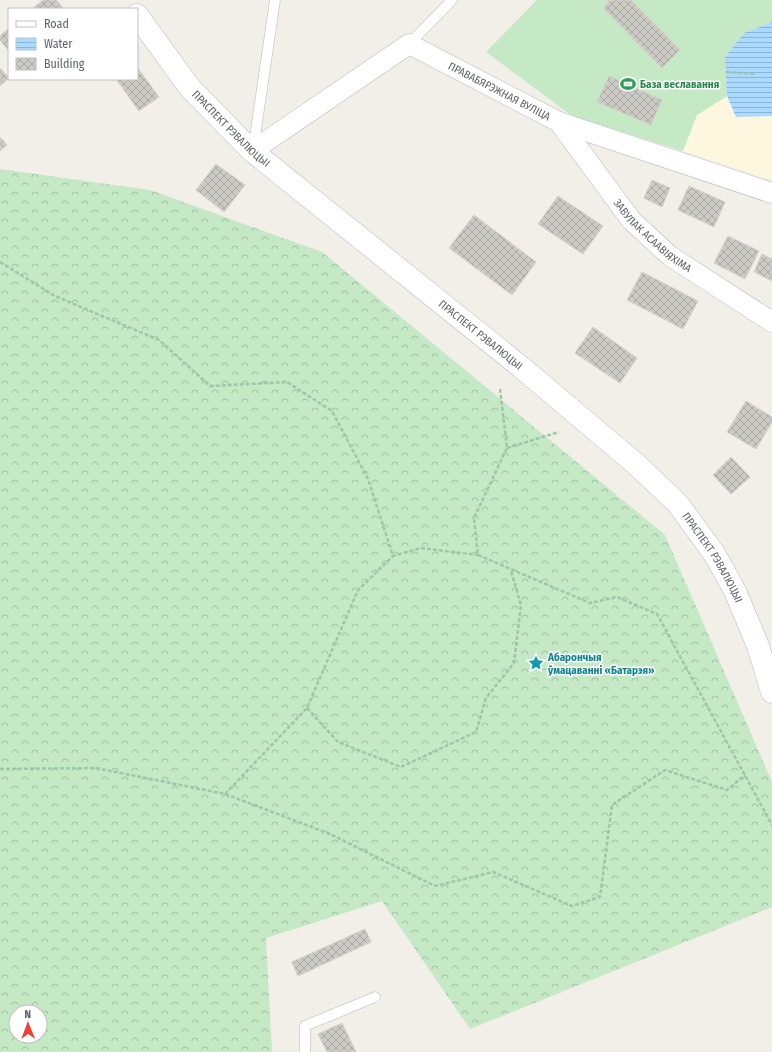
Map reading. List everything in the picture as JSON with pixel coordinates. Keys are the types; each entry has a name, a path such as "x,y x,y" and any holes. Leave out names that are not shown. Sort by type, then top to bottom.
{"main road":[{"path":"126,0 132,8"},
{"name":"ПРАСПЕКТ РЭВАЛЮЦЫІ","path":"138,15 190,88 252,151 521,367 637,464 678,504 715,555 735,591 758,646 772,692"}],"street":[{"path":"252,151 409,44"},
{"name":"ПРАВАБЯРЭЖНАЯ ВУЛІЦА","path":"409,44 559,122 772,193"},
{"name":"ЗАВУЛАК АСААВІЯХІМА","path":"559,122 631,220 670,256 772,322"}],"lane":[{"path":"252,151 275,0"},
{"path":"409,44 452,0"},
{"path":"305,1052 304,1026 375,997"}],"path":[{"path":"726,72 754,74"},
{"path":"0,262 55,296 159,340 210,386 287,382 332,411 368,478 393,556"},
{"path":"478,555 474,518 508,448 500,389"},
{"path":"508,448 559,432"},
{"path":"225,794 307,708 358,590 393,556 421,548 478,555 511,571 590,603 617,597 657,614 772,825"},
{"path":"307,708 338,742 401,767 476,732 486,698 514,663 521,605 511,571"},
{"path":"0,769 96,768 225,794 330,834 436,886 493,872 572,906 600,897 612,805 665,770 727,790 745,775"}],"shaded area":[{"path":"727,96 736,117 772,116 772,180 683,151 697,115"}],"green space":[{"name":"База веславання","path":"537,0 772,0 772,22 744,33 725,57 727,96 697,115 683,151 572,116 486,52"},
{"path":"0,169 150,190 322,252 665,535 772,782 772,907 470,1029 382,901 266,938 272,1052 0,1052"}],"water":[{"path":"772,22 772,116 736,117 727,96 725,57 744,33"}],"building":[{"path":"43,0 56,0 63,8 33,8"},
{"path":"610,0 631,0 680,50 662,68 603,8"},
{"path":"8,29 8,50 0,40 0,36"},
{"path":"0,68 8,79 0,86"},
{"path":"138,68 159,97 139,111 117,80 138,80"},
{"path":"609,76 662,100 651,125 597,102"},
{"path":"0,137 7,145 0,151"},
{"path":"216,164 245,185 224,212 196,190"},
{"path":"652,180 670,188 662,207 644,198"},
{"path":"689,186 725,202 714,227 678,210"},
{"path":"558,196 603,226 583,254 538,224"},
{"path":"474,215 536,262 512,295 449,248"},
{"path":"728,236 759,251 745,279 714,263"},
{"path":"762,254 772,259 772,281 754,272"},
{"path":"642,272 698,301 683,329 627,300"},
{"path":"593,327 637,358 620,383 575,353"},
{"path":"746,401 772,417 772,422 756,449 727,432"},
{"path":"731,457 750,477 731,494 713,475"},
{"path":"365,929 371,942 298,976 292,962"},
{"path":"342,1023 356,1052 327,1052 318,1034"}],"place":[{"name":"База веславання","path":"628,84"},
{"name":"Абарончыя ўмацаванні «Батарэя»","path":"536,663"}]}
